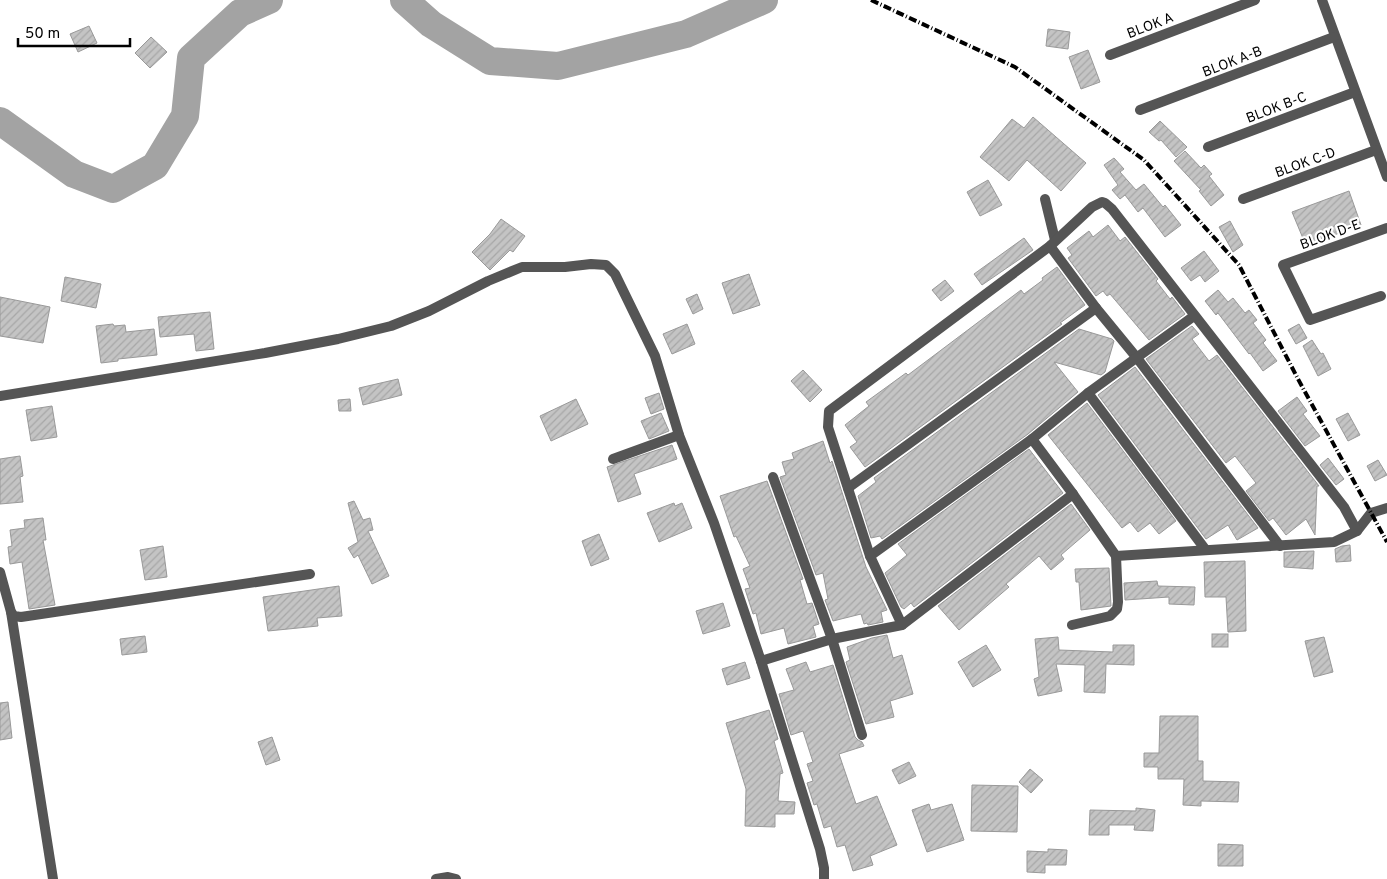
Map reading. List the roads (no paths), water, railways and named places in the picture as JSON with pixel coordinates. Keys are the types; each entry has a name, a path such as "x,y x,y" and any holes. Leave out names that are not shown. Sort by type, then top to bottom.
{"street":[{"name":"BLOK A","path":"1110,55 1255,0"},
{"path":"1322,0 1387,177"},
{"name":"BLOK A-B","path":"1140,110 1334,37"},
{"name":"BLOK B-C","path":"1208,147 1355,92"},
{"name":"BLOK C-D","path":"1243,199 1376,150"},
{"path":"1045,199 1053,243 1096,308 1137,358 1280,546"},
{"path":"902,625 870,556 828,427 829,411 1053,243 1092,207 1102,202 1112,208 1344,507 1357,531"},
{"name":"BLOK D-E","path":"1380,296 1310,320 1283,265 1387,228"},
{"path":"0,396 338,339 391,326 429,311 522,266 565,267 606,264 616,274 655,356 679,435 714,523 761,661 820,849 824,879"},
{"path":"848,488 1096,308"},
{"path":"870,556 1032,439 1088,393 1194,316"},
{"path":"1088,393 1205,549"},
{"path":"613,459 679,435"},
{"path":"1032,439 1116,556 1118,602 1114,613 1110,616 1072,625"},
{"path":"773,477 832,639 862,735"},
{"path":"761,661 832,639 902,625 1073,494"},
{"path":"1116,556 1334,542 1357,531 1371,513 1387,508"},
{"path":"0,572 11,612 53,879"},
{"path":"11,612 14,616 37,616 310,574"},
{"path":"436,879 448,877 456,879"}],"waterway":[{"path":"0,121 74,174 113,189 155,166 185,116 191,58 240,13 269,0"},
{"path":"404,0 431,24 490,61 558,66 686,34 764,0"}],"railway":[{"path":"871,0 1015,67 1144,160 1239,265 1298,379 1387,542"}]}
